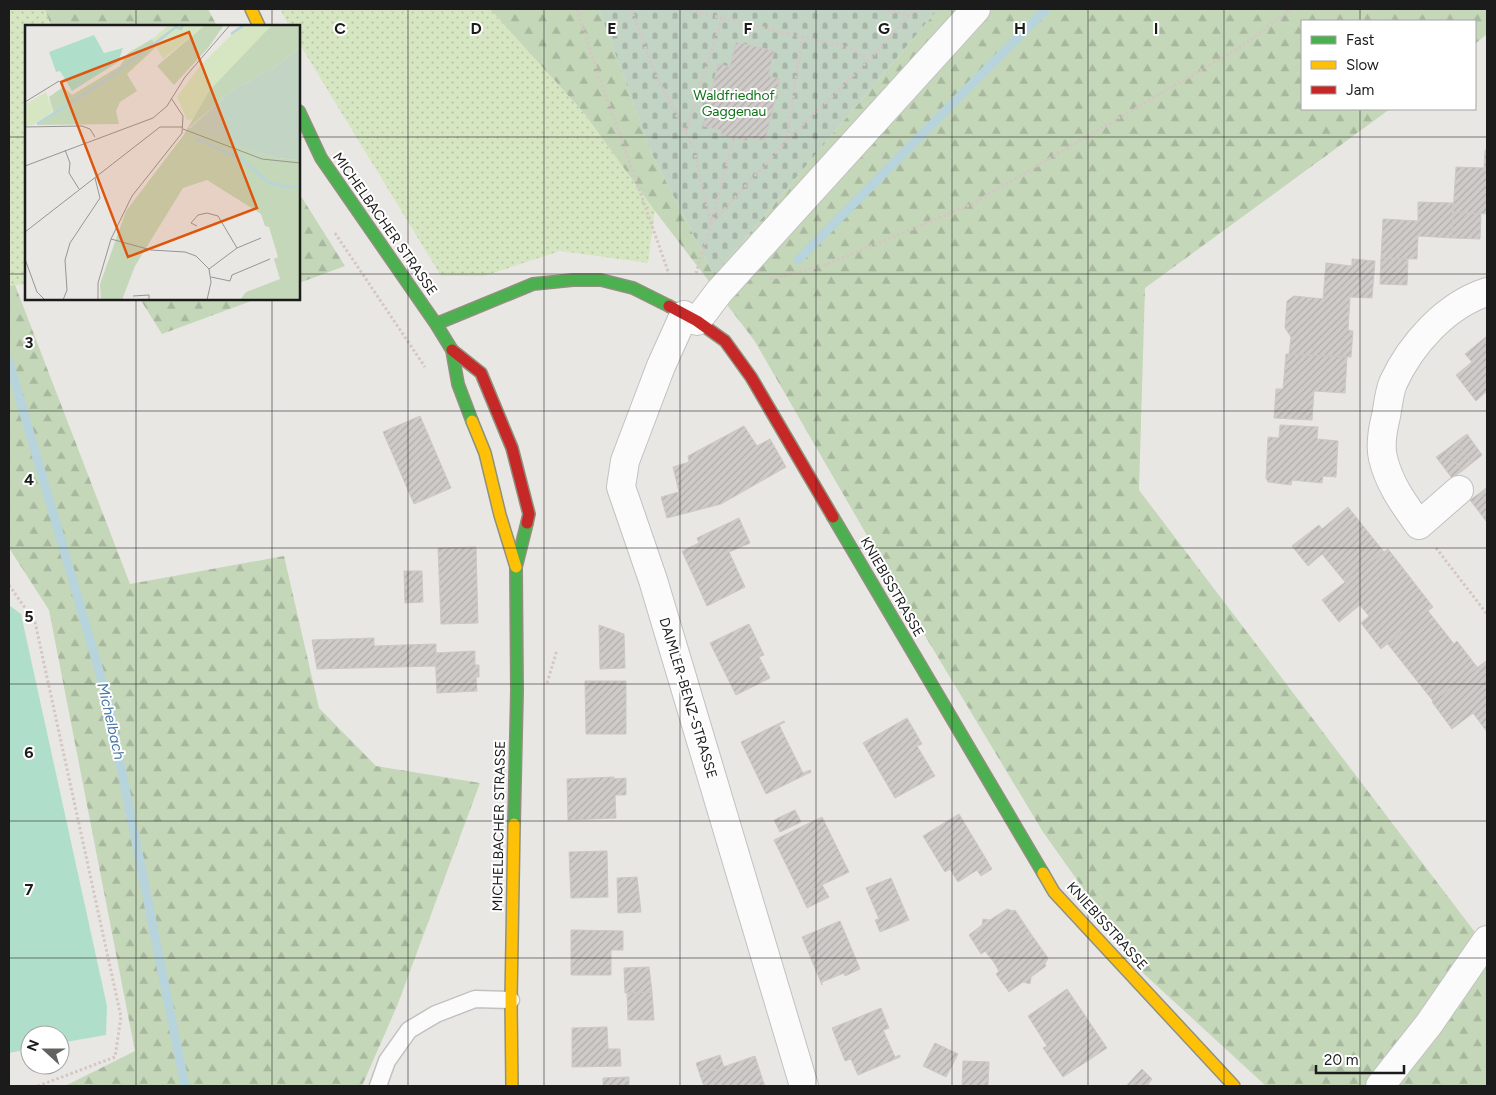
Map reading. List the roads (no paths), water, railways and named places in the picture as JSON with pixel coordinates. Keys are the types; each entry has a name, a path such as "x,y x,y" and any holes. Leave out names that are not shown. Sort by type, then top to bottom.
{"main road":[{"path":"251,9 259,25"},
{"name":"MICHELBACHER STRASSE","path":"300,113 321,158 452,350 481,373 512,448 529,514 516,567 517,691 511,1000 512,1086"},
{"name":"KNIEBISSTRASSE","path":"436,324 480,304 533,284 573,280 602,280 633,288 690,318 725,341 751,376 1054,892 1234,1086"},
{"name":"MICHELBACHER STRASSE","path":"452,350 458,384 485,453 500,515 516,567"}],"street":[{"name":"DAIMLER-BENZ-STRASSE","path":"804,1086 653,580 621,488 625,461 661,366 690,318 719,292 976,9"},
{"path":"1459,490 1419,525 1394,490 1382,456 1384,425 1393,384 1418,341 1448,312 1487,292"},
{"path":"1380,1086 1429,1024 1487,940"}],"lane":[{"path":"378,1086 387,1061 409,1030 436,1014 475,999 511,1000"}],"waterway":[{"path":"798,260 1046,9"},
{"name":"Michelbach","path":"9,362 107,698 185,1086"}],"park label":[{"name":"Waldfriedhof Gaggenau","path":"734,104"}]}
